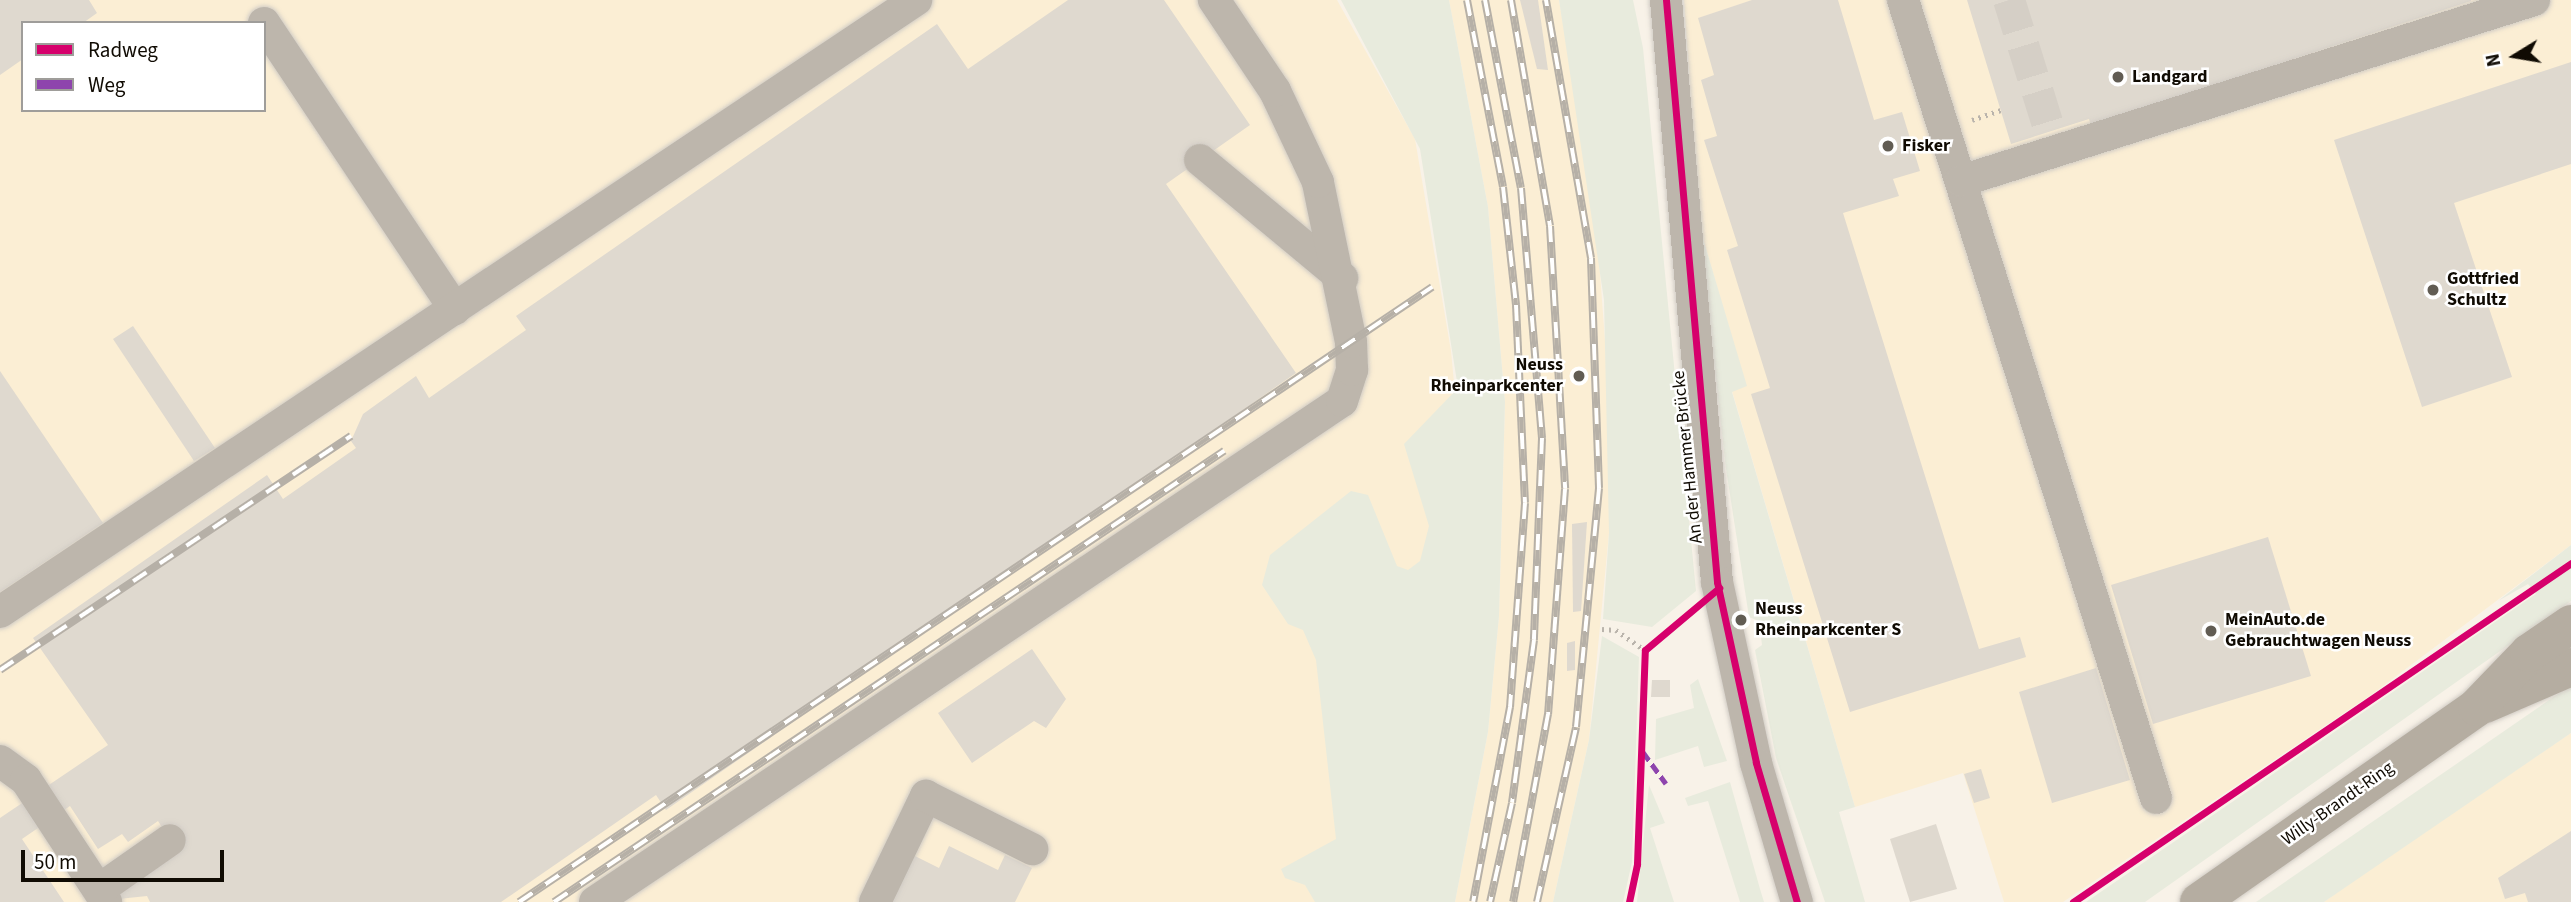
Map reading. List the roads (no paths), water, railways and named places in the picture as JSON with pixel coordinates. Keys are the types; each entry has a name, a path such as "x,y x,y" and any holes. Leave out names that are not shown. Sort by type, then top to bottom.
{"main road":[{"name":"Willy-Brandt-Ring","path":"2200,900 2477,707 2529,653 2571,624"},
{"name":"Willy-Brandt-Ring","path":"2477,707 2571,667"}],"street":[{"path":"249,0 263,21"},
{"path":"0,612 916,0"},
{"path":"595,902 1316,424 1342,401 1352,370 1342,278 1318,182 1275,91 1214,0"},
{"name":"An der Hammer Brücke","path":"1667,0 1717,582 1750,740 1797,902"},
{"path":"1903,0 2155,798"},
{"path":"1961,181 2052,141 2251,89 2534,0"},
{"path":"266,26 454,309"},
{"path":"1200,160 1342,278"},
{"path":"0,762 26,780 103,896 170,840"},
{"path":"875,902 926,796 1032,849"}],"tunnel":[{"path":"2009,0 2050,132"}],"railway":[{"path":"1467,0 1503,187 1516,305 1525,503 1510,707 1473,902"},
{"path":"1485,0 1521,188 1542,438 1534,640 1512,803 1490,902"},
{"path":"1511,0 1550,226 1565,489 1548,714 1513,902"},
{"path":"1537,902 1576,727 1599,488 1591,258 1546,0"},
{"path":"519,902 1432,287"},
{"path":"0,670 351,436"},
{"path":"554,902 1224,451"}],"place":[{"name":"Landgard","path":"2118,77"},
{"name":"Fisker","path":"1888,146"},
{"name":"Gottfried Schultz","path":"2433,290"},
{"name":"Neuss Rheinparkcenter","path":"1579,376"},
{"name":"Neuss Rheinparkcenter S","path":"1741,620"},
{"name":"MeinAuto.de Gebrauchtwagen Neuss","path":"2211,631"}]}
